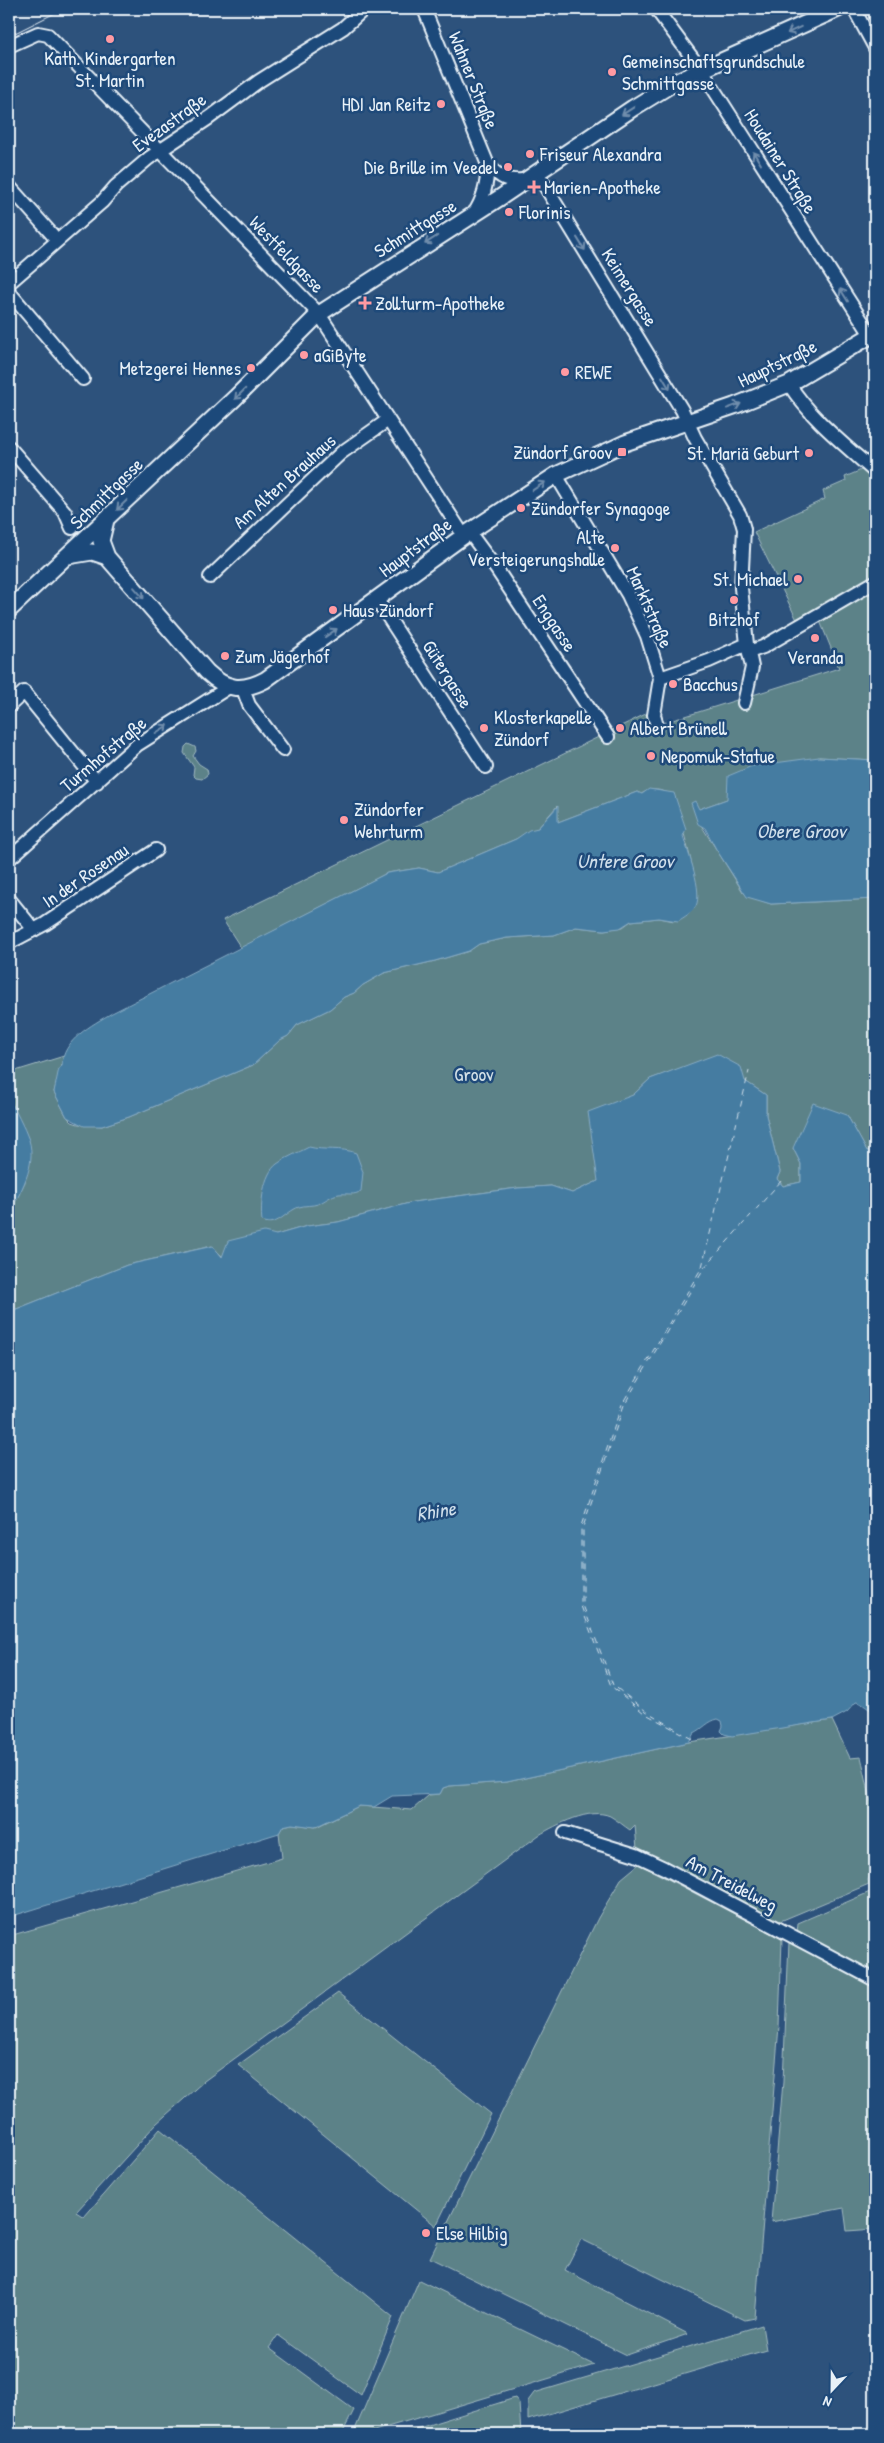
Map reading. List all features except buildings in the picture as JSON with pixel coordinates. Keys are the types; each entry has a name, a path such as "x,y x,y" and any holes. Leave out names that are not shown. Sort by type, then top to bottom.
{"main road":[{"name":"Schmittgasse","path":"68,556 239,394 319,314 473,215 633,108 678,81 838,9"},
{"name":"Hauptstraße","path":"236,688 265,680 467,534 556,475 625,443 688,422 789,384 873,334"},
{"path":"106,520 101,541 107,557 207,672 221,684 236,688"},
{"path":"9,610 68,556 92,552 107,557"}],"street":[{"name":"Evezastraße","path":"9,283 102,202 123,180 160,150 209,118 259,81 343,28 364,9"},
{"name":"Wahner Straße","path":"424,9 488,166 486,186 481,204 473,215"},
{"name":"Houdainer Straße","path":"656,9 702,71 873,334"},
{"path":"854,9 875,48"},
{"name":"Westfeldgasse","path":"9,46 43,33 48,35 319,314 427,479 467,534"},
{"path":"488,166 500,178 513,181 531,176"},
{"name":"Keimergasse","path":"531,176 688,422 740,515 744,529 741,588 752,667 744,703"},
{"path":"9,186 57,240"},
{"path":"9,292 83,379"},
{"path":"789,384 799,400 828,430 875,472"},
{"name":"Am Alten Brauhaus","path":"210,577 341,452 388,420"},
{"path":"9,447 65,512 72,528"},
{"name":"Marktstraße","path":"556,475 628,595 647,636 660,678 654,708 654,715 658,726"},
{"name":"Enggasse","path":"467,534 498,570 608,737"},
{"path":"660,678 748,648 763,647 875,582"},
{"name":"Gütergasse","path":"377,600 486,767"},
{"path":"236,688 283,750"},
{"name":"Turmhofstraße","path":"9,859 137,745 236,688"},
{"path":"9,706 24,692 97,782"},
{"name":"In der Rosenau","path":"9,943 34,930 156,850"},
{"name":"In der Rosenau","path":"9,899 34,930"},
{"name":"Am Treidelweg","path":"565,1833 636,1855 664,1868 875,1980"}],"green space":[{"path":"866,468 875,476 875,580 798,622 754,532 825,499 823,491 846,481 845,477"},
{"name":"Groov","path":"875,588 875,760 819,757 727,799 699,809 701,825 747,896 771,904 875,899 875,1148 867,1151 847,1115 793,1148 801,1164 801,1182 783,1186 777,1179 780,1172 766,1115 766,1095 745,1081 682,1068 650,1079 633,1095 618,1103 598,1181 572,1193 551,1186 518,1188 413,1202 338,1222 307,1226 276,1235 223,1257 212,1246 127,1265 9,1312 9,1214 25,1182 29,1141 9,1097 9,1073 64,1056 54,1092 67,1117 72,1122 78,1124 102,1126 129,1117 253,1065 280,1040 288,1036 297,1025 330,1009 344,997 354,993 363,985 384,973 435,961 469,951 479,944 507,938 554,935 576,927 604,930 623,927 631,921 659,918 674,921 695,907 693,869 672,794 656,790 649,790 641,794 637,792 558,822 557,806 538,828 516,839 438,872 419,868 387,873 241,948 223,920 656,709 660,724 839,668 820,621"},
{"path":"188,744 195,747 196,751 193,756 199,764 207,769 208,774 202,779 196,778 193,775 194,767 184,753 185,747"},
{"path":"832,1720 850,1758 861,1757 874,1820 875,1853 873,1867 868,1880 869,1884 778,1922 637,1849 635,1825 630,1830 610,1816 602,1814 583,1815 573,1818 539,1835 204,2081 156,2124 76,2212 84,2217 160,2129 393,2317 361,2395 278,2335 269,2348 354,2410 342,2434 9,2434 9,1936 282,1858 279,1833 283,1826 292,1824 316,1827 359,1806 412,1810 429,1795 440,1794 443,1788 449,1786 507,1782 689,1742"},
{"path":"639,1864 782,1939 779,2026 755,2318 745,2320 581,2239 565,2270 688,2334 627,2355 430,2258 598,1918 621,1879"},
{"path":"870,1892 875,1920 875,1974 797,1933 798,1923"},
{"path":"789,1942 875,1988 875,2229 847,2231 844,2208 771,2222 783,2082"},
{"path":"338,1993 491,2114 436,2226 238,2065"},
{"path":"419,2280 594,2365 364,2434 356,2434 354,2432"},
{"path":"762,2325 766,2350 528,2420 528,2401 534,2393"},
{"path":"515,2398 519,2403 521,2434 399,2434"}],"water":[{"name":"Obere Groov","path":"819,757 875,760 875,899 771,904 747,897 716,849 705,828 698,824 691,803 695,801 699,809 727,799 728,776 752,766"},
{"name":"Untere Groov","path":"649,789 674,793 686,829 683,836 694,871 698,899 692,911 678,921 659,918 631,921 620,928 604,930 576,927 554,935 507,938 479,944 469,951 435,961 384,973 363,985 354,993 344,997 330,1009 297,1025 288,1036 280,1040 253,1065 129,1117 102,1126 84,1126 67,1117 54,1092 63,1057 67,1048 80,1034 112,1013 387,873 419,868 438,872 516,839 529,830 538,828 558,806 558,822 637,792 642,794"},
{"name":"Rhine","path":"717,1054 741,1067 745,1081 766,1095 766,1115 780,1172 777,1179 783,1186 801,1182 801,1164 793,1148 813,1103 847,1115 867,1151 875,1149 875,1711 856,1702 847,1712 832,1720 732,1736 721,1731 722,1721 718,1719 711,1721 694,1733 689,1742 507,1782 449,1786 443,1788 440,1794 392,1796 374,1807 359,1806 315,1827 292,1824 283,1826 279,1833 9,1917 9,1312 127,1265 213,1246 222,1257 228,1241 264,1232 276,1235 307,1226 338,1222 413,1202 518,1188 551,1186 572,1193 598,1181 588,1112 633,1095 650,1079"},
{"path":"9,1097 29,1140 31,1159 26,1178 9,1214"},
{"path":"309,1147 356,1153 363,1172 361,1191 353,1194 336,1195 318,1204 299,1207 277,1221 267,1223 262,1221 264,1191 268,1175 284,1159"}],"ferry route":[{"path":"692,1739 644,1713 611,1686 581,1606 581,1526 622,1404 702,1267 749,1071"},
{"path":"676,1729 646,1711 613,1685 583,1605 583,1527 624,1405 704,1268 782,1180"}],"tram line":[{"path":"9,36 63,9"}],"place":[{"name":"Kath. Kindergarten St. Martin","path":"110,39"},
{"name":"Gemeinschaftsgrundschule Schmittgasse","path":"612,72"},
{"name":"HDI Jan Reitz","path":"441,104"},
{"name":"Friseur Alexandra","path":"530,154"},
{"name":"Die Brille im Veedel","path":"508,167"},
{"name":"Marien-Apotheke","path":"534,187"},
{"name":"Florinis","path":"509,212"},
{"name":"Zollturm-Apotheke","path":"365,303"},
{"name":"aGiByte","path":"304,355"},
{"name":"Metzgerei Hennes","path":"251,368"},
{"name":"REWE","path":"565,372"},
{"name":"Zündorf Groov","path":"622,452"},
{"name":"St. Mariä Geburt","path":"809,453"},
{"name":"Zündorfer Synagoge","path":"521,508"},
{"name":"Alte Versteigerungshalle","path":"615,548"},
{"name":"St. Michael","path":"798,579"},
{"name":"Bitzhof","path":"734,600"},
{"name":"Haus Zündorf","path":"333,610"},
{"name":"Veranda","path":"815,638"},
{"name":"Zum Jägerhof","path":"225,656"},
{"name":"Bacchus","path":"673,684"},
{"name":"Klosterkapelle Zündorf","path":"484,728"},
{"name":"Albert Brünell","path":"620,728"},
{"name":"Nepomuk-Statue","path":"651,756"},
{"name":"Zündorfer Wehrturm","path":"344,820"},
{"name":"Else Hilbig","path":"426,2233"}]}
